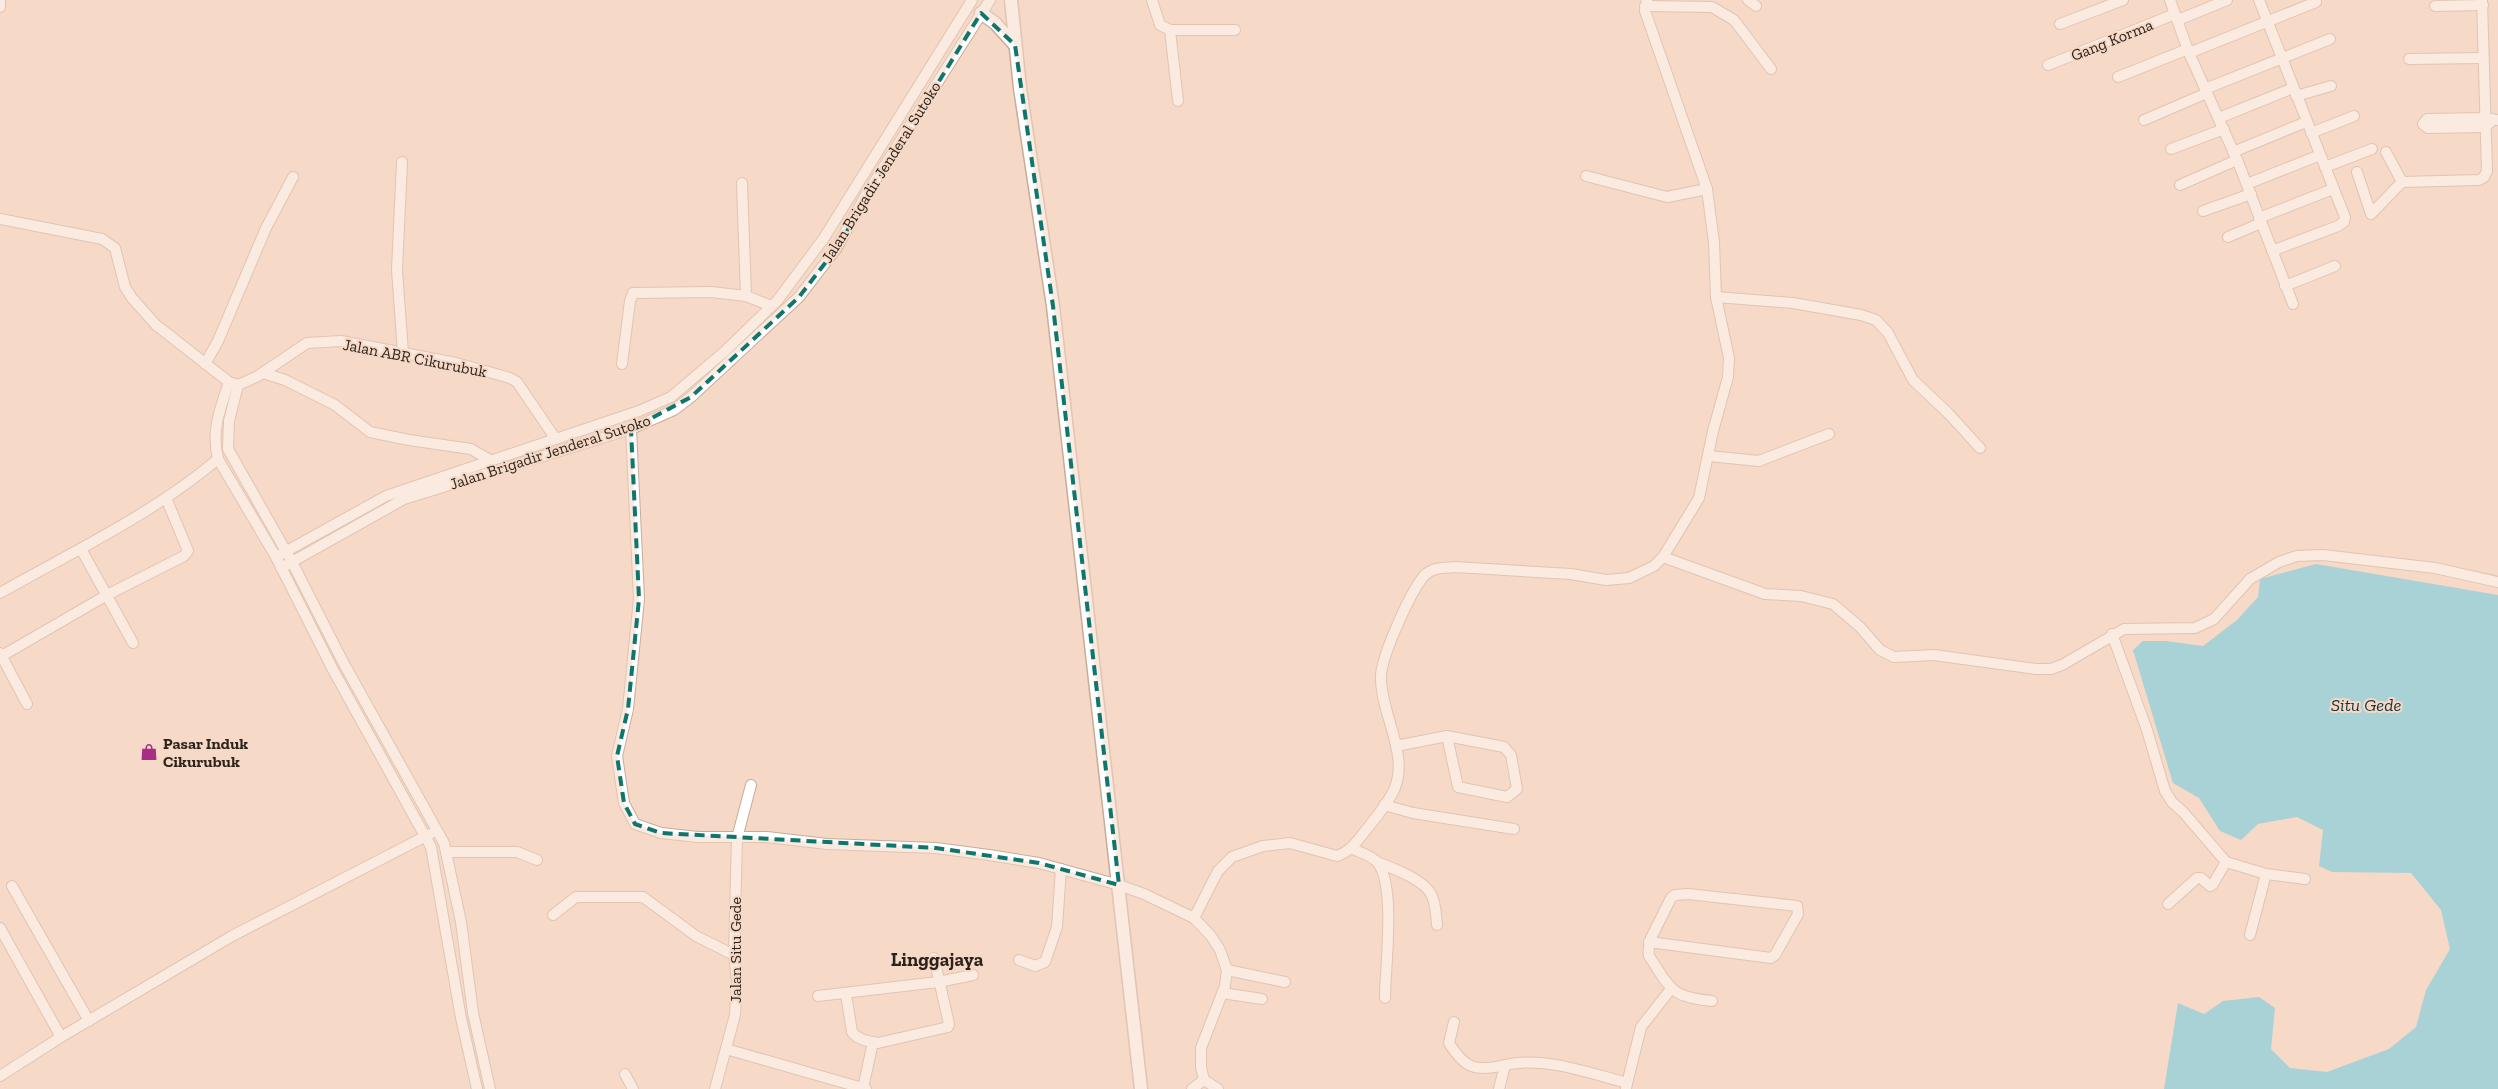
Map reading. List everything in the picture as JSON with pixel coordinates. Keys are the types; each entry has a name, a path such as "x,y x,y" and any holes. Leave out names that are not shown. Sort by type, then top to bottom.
{"main road":[{"path":"1014,3 1015,46 1053,306 1141,1089"},
{"path":"982,13 995,23 1015,46"}],"street":[{"path":"0,0 0,7"},
{"path":"276,557 285,550 386,496 639,411 671,397 724,352 771,306 824,238 972,0"},
{"name":"Jalan Brigadir Jenderal Sutoko","path":"281,568 404,499 631,429 674,410 799,297 836,249 866,195 990,0"},
{"path":"1152,0 1160,25 1170,30 1235,30"},
{"path":"2060,24 2123,0"},
{"path":"2170,0 2188,51 2249,189 2293,304"},
{"name":"Gang Korma","path":"2048,65 2226,0"},
{"path":"2259,0 2345,217 2344,222 2272,251"},
{"path":"2118,77 2268,22 2316,2"},
{"path":"1194,918 1218,871 1232,856 1275,844 1290,843 1337,856 1351,848 1393,793 1399,767 1396,746 1385,712 1380,676 1382,666 1408,600 1427,573 1437,568 1455,567 1571,574 1606,580 1629,578 1654,566 1662,557 1700,498 1729,368 1716,297 1714,242 1707,189 1646,3 1712,7 1734,20 1772,69"},
{"path":"2357,172 2371,214 2402,182 2479,180 2484,177 2487,171 2490,121 2483,58 2482,3 2435,6"},
{"path":"1170,30 1178,101"},
{"path":"2144,120 2206,91 2330,39"},
{"path":"2409,59 2483,58"},
{"path":"2219,118 2294,92 2331,86"},
{"path":"2311,134 2354,116"},
{"path":"2427,119 2490,121 2428,128 2423,124 2427,119"},
{"path":"2180,185 2306,122"},
{"path":"2171,149 2224,129"},
{"path":"2325,167 2372,149"},
{"path":"2386,152 2402,182"},
{"path":"2203,212 2320,155"},
{"path":"402,162 397,270 403,353"},
{"path":"1586,176 1667,197 1707,189"},
{"path":"205,364 218,341 266,228 294,177"},
{"path":"742,183 746,296"},
{"path":"2228,237 2260,220 2334,189"},
{"path":"0,219 102,240 116,248 125,287 132,298 156,325 205,364 234,384"},
{"path":"824,238 836,249"},
{"path":"2285,286 2335,266"},
{"path":"622,364 630,301 633,293 711,292 746,296 771,306"},
{"path":"1716,297 1792,303 1861,315 1876,320 1888,333 1913,380 1948,413 1980,448"},
{"name":"Jalan ABR Cikurubuk","path":"234,384 263,372 307,343 341,341 456,363 510,378 516,382 555,438"},
{"path":"724,352 731,360"},
{"path":"263,372 285,380 335,405 370,432 471,449 490,460"},
{"path":"234,384 217,420 215,446 218,459 276,557 332,668 431,847 477,1089"},
{"path":"234,384 226,440 228,449 292,562 343,662 437,830 446,852 459,915 473,1013 490,1089"},
{"path":"631,429 640,599 628,709 617,756 624,803 635,824 647,829 698,837 767,837 827,844 936,848 1031,862 1119,885 1194,918 1212,936 1220,950 1227,970 1222,994 1201,1048 1201,1067 1204,1080 1218,1089"},
{"path":"1709,456 1759,461 1829,434"},
{"path":"504,456 507,466"},
{"path":"0,593 81,549 166,498 218,459"},
{"path":"27,704 1,655 107,595 187,553 166,498"},
{"path":"81,549 133,643"},
{"path":"1662,557 1765,594 1801,596 1834,604 1860,627 1880,650 1894,657 1934,655 2011,667 2051,669 2062,665 2112,634 2124,629 2135,627 2195,628 2214,619 2250,578 2279,562 2297,556 2323,555 2435,568 2498,582"},
{"path":"2112,634 2147,730 2165,791 2172,802 2184,813 2226,862 2266,874 2305,878"},
{"path":"1396,746 1447,736 1504,746 1510,754 1517,789 1515,793 1507,797 1458,787 1447,736"},
{"name":"Jalan Situ Gede","path":"714,1089 734,1015 738,982 734,955 737,838 751,785"},
{"path":"1384,805 1413,813 1514,829"},
{"path":"0,1076 61,1037 232,936 437,830"},
{"path":"1351,848 1405,874 1426,887 1435,906 1437,925"},
{"path":"446,852 517,852 537,860"},
{"path":"1377,862 1386,890 1388,946 1385,998"},
{"path":"2168,904 2197,878 2201,878 2207,885 2213,884 2226,862"},
{"path":"1019,960 1035,966 1045,962 1057,927 1062,869"},
{"path":"2250,935 2266,874"},
{"path":"12,886 89,1022"},
{"path":"1650,942 1771,958 1775,955 1799,910 1794,905 1681,893 1671,898 1650,942 1649,956 1671,989 1686,998 1712,1001"},
{"path":"553,915 576,897 643,897 696,936 734,955"},
{"path":"0,928 61,1037"},
{"path":"846,994 852,1032 855,1036 876,1043 948,1027 949,1024 934,958"},
{"path":"1227,970 1285,982"},
{"path":"818,996 938,982 973,974"},
{"path":"1454,1022 1449,1043 1458,1058 1471,1067 1484,1070 1518,1062 1547,1065 1626,1086 1641,1027 1671,989"},
{"path":"1222,994 1262,999"},
{"path":"726,1049 866,1089 876,1043"},
{"path":"1499,1089 1505,1065"},
{"path":"625,1074 633,1089"},
{"path":"1192,1089 1204,1080"}],"highlighted area":[{"path":"981,13 1015,45 1053,306 1119,885 1039,863 936,848 661,833 635,824 624,803 617,756 628,709 639,599 631,429 691,397 799,297 836,249"}],"water":[{"name":"Situ Gede","path":"2316,564 2498,595 2498,1089 2164,1089 2178,1003 2204,1014 2223,1001 2259,997 2275,1008 2271,1049 2290,1068 2327,1072 2389,1049 2416,1027 2426,990 2450,949 2441,910 2411,873 2332,872 2319,866 2323,830 2297,817 2258,824 2241,840 2220,831 2199,798 2173,783 2133,650 2143,641 2166,641 2203,646 2237,620 2258,597 2260,579"}],"place":[{"name":"Pasar Induk Cikurubuk","path":"149,752"}],"district":[{"name":"Linggajaya","path":"937,959"}]}
